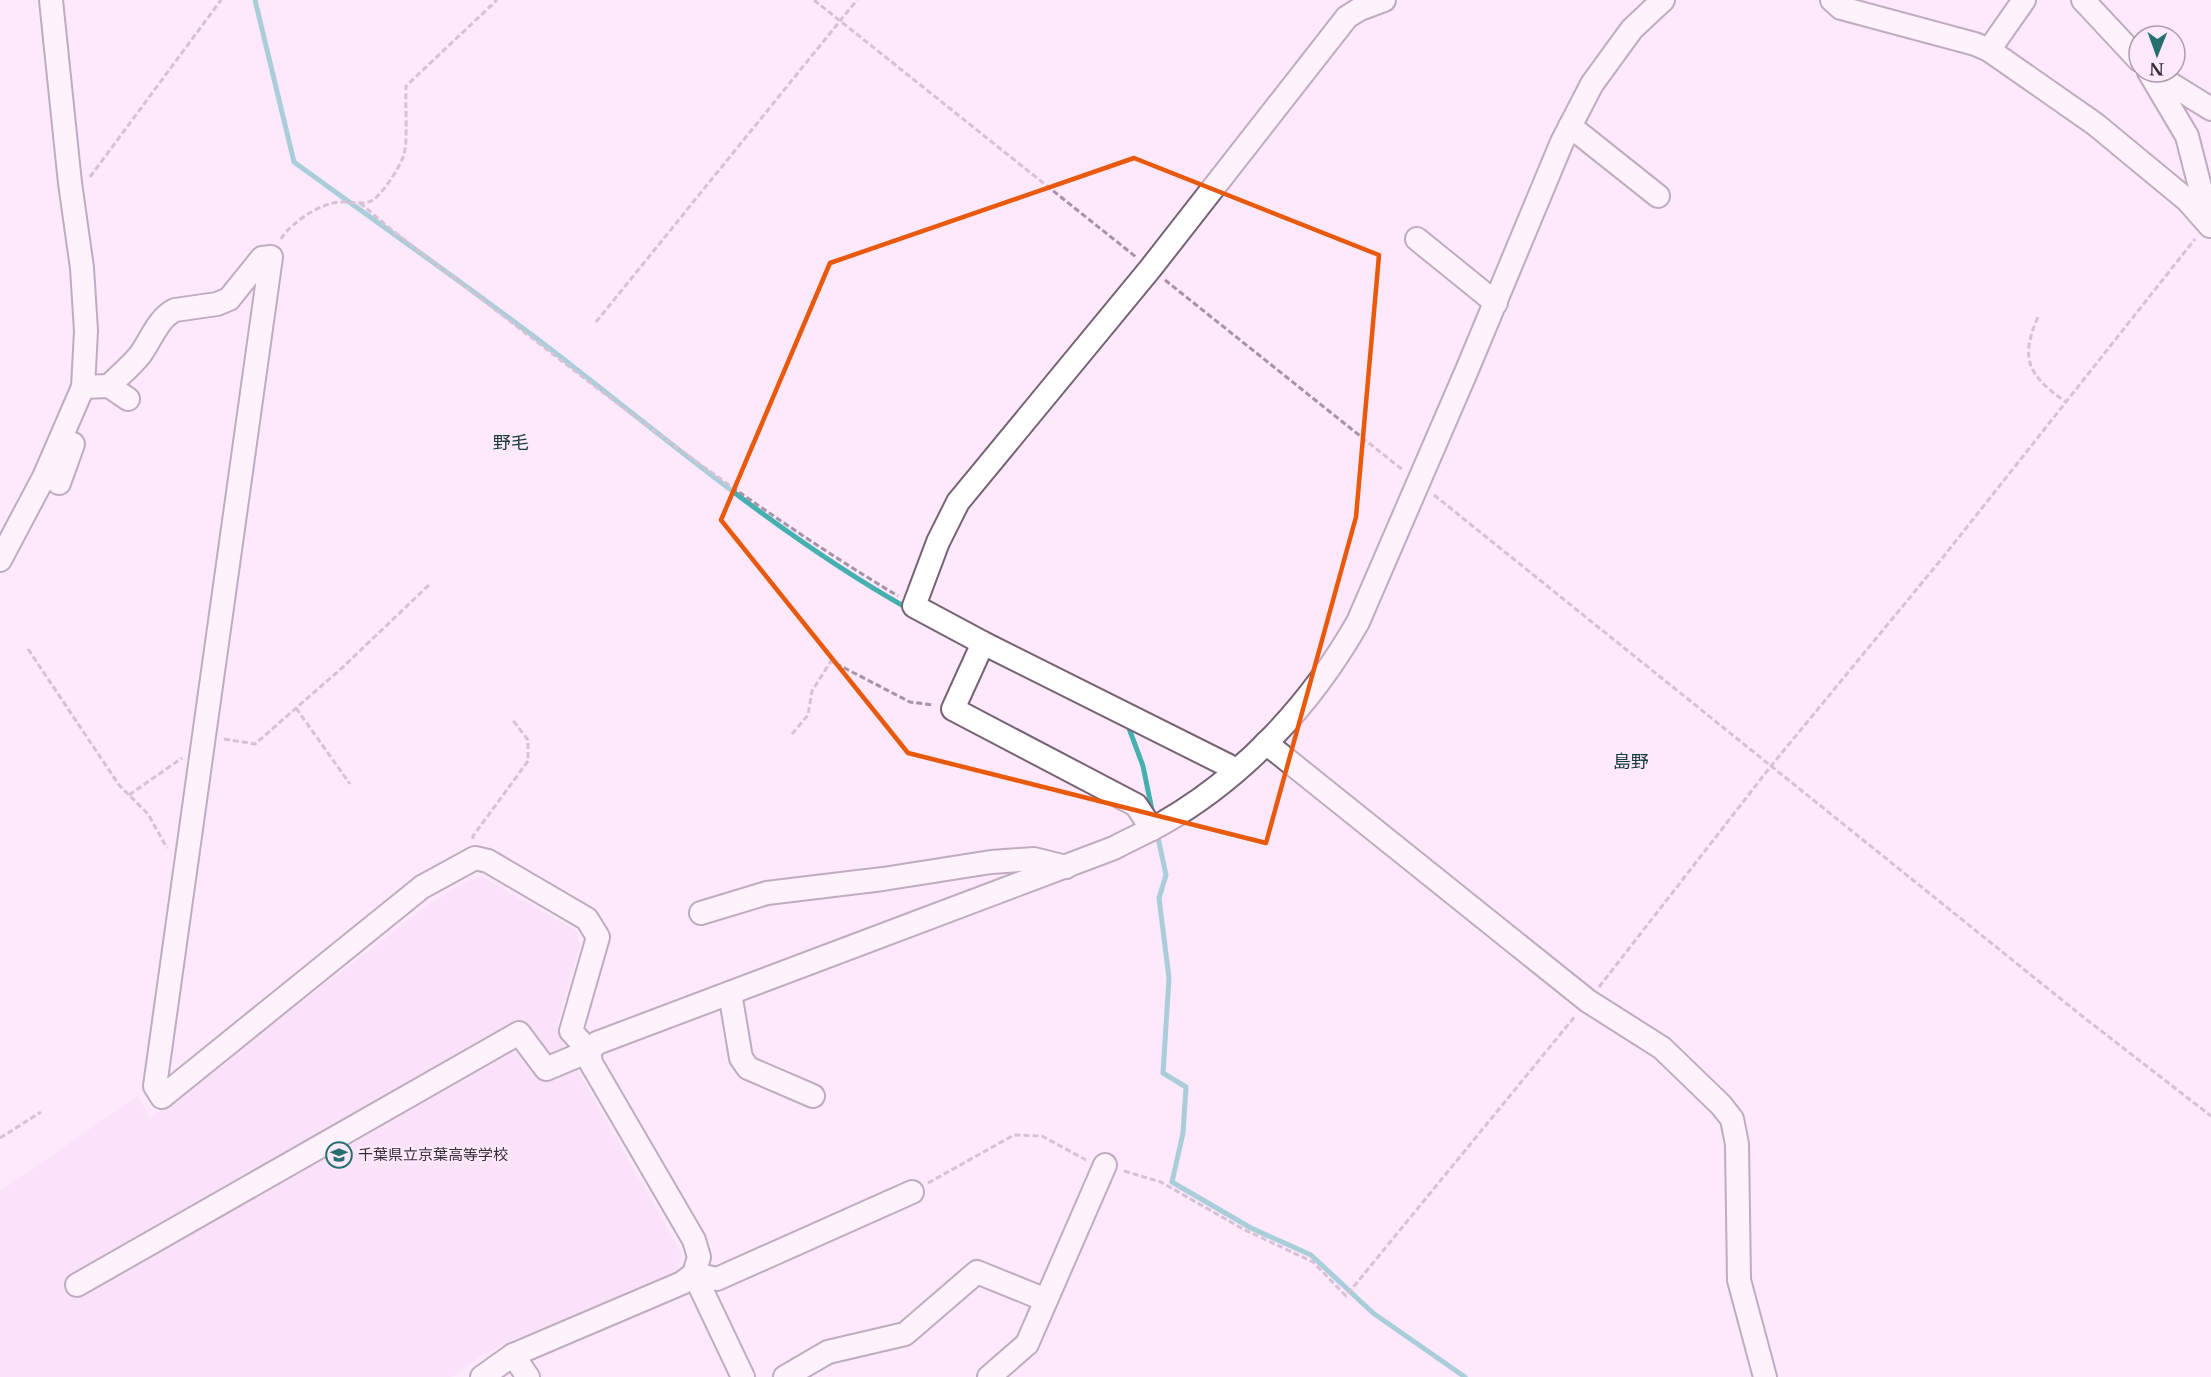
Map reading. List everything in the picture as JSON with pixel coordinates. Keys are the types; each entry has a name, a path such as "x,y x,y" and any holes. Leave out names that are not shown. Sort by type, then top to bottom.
{"street":[{"path":"51,0 82,268 86,331 95,387 59,483"},
{"path":"1238,770 983,643 914,606 938,542 958,502 1150,269 1347,17 1360,9 1384,0"},
{"path":"76,1285 519,1033 546,1070 589,1051 597,1043 1114,848 1152,829 1196,802 1238,770 1266,743 1318,685 1338,658 1358,622 1570,126 1592,84 1632,29 1663,0"},
{"path":"1832,0 1841,8 1976,44 1989,50 2095,124 2187,200 2211,228"},
{"path":"1989,50 2024,0"},
{"path":"2083,0 2127,47"},
{"path":"2157,84 2187,136 2211,228"},
{"path":"2169,84 2211,110"},
{"path":"1570,126 1658,196"},
{"path":"1417,239 1496,303"},
{"path":"0,560 95,387 140,355 170,312 217,304 229,299 262,258 271,257 155,1086 162,1097 422,887 476,858 488,861 587,919 598,937 571,1031 589,1051 591,1064 694,1240 699,1257 694,1274 682,1283 513,1355 482,1377"},
{"path":"95,387 128,399"},
{"path":"983,643 953,709 1136,805 1152,829"},
{"path":"1266,743 1588,1001 1662,1048 1721,1105 1732,1119 1737,1144 1739,1280 1765,1377"},
{"path":"701,913 767,893 883,879 991,862 1034,859 1066,867"},
{"path":"730,993 741,1058 748,1068 813,1096"},
{"path":"989,1377 1027,1344 1105,1165"},
{"path":"694,1274 717,1279 912,1192"},
{"path":"785,1377 828,1352 905,1334 977,1272 1046,1300"},
{"path":"694,1274 742,1377"},
{"path":"513,1355 528,1377"}],"path":[{"path":"72,196 88,180 221,0"},
{"path":"271,257 282,236 310,213 339,201 360,203 372,200 392,177 405,154 406,86 497,0"},
{"path":"814,0 2082,1016 2211,1116"},
{"path":"596,322 857,0"},
{"path":"360,203 393,231 685,454 849,566 914,606"},
{"path":"912,1192 1014,1136 1042,1136 1088,1160 1161,1182 1243,1229 1313,1262 1346,1296 1588,1001 1771,766 1944,556 2195,239 2211,228"},
{"path":"2038,317 2029,336 2031,366 2036,377 2066,402"},
{"path":"129,795 204,743 255,744 344,667 430,583"},
{"path":"28,649 119,784 148,814 172,856 186,870"},
{"path":"792,734 808,715 812,691 831,661 910,702 947,706 953,709"},
{"path":"296,708 350,784"},
{"path":"476,858 473,836 528,761 528,740 512,718"},
{"path":"0,1138 41,1112"}],"highlighted area":[{"path":"1134,158 1379,255 1356,517 1266,843 908,753 721,520 830,263"}],"shaded area":[{"name":"千葉県立京葉高等学校","path":"482,877 577,931 580,945 558,1022 558,1036 682,1254 677,1272 661,1284 516,1338 483,1355 451,1377 0,1377 0,1191 138,1096 150,1118 432,902 468,881"}],"waterway":[{"path":"255,0 294,162 529,333 773,521 861,581 907,608"},
{"path":"1127,723 1143,766 1153,815"},
{"path":"1157,833 1166,875 1159,898 1169,978 1163,1073 1186,1087 1183,1133 1172,1182 1251,1228 1311,1255 1373,1313 1465,1377"}],"place":[{"name":"千葉県立京葉高等学校","path":"339,1155"}],"district":[{"name":"野毛","path":"511,443"},
{"name":"島野","path":"1631,762"}]}
